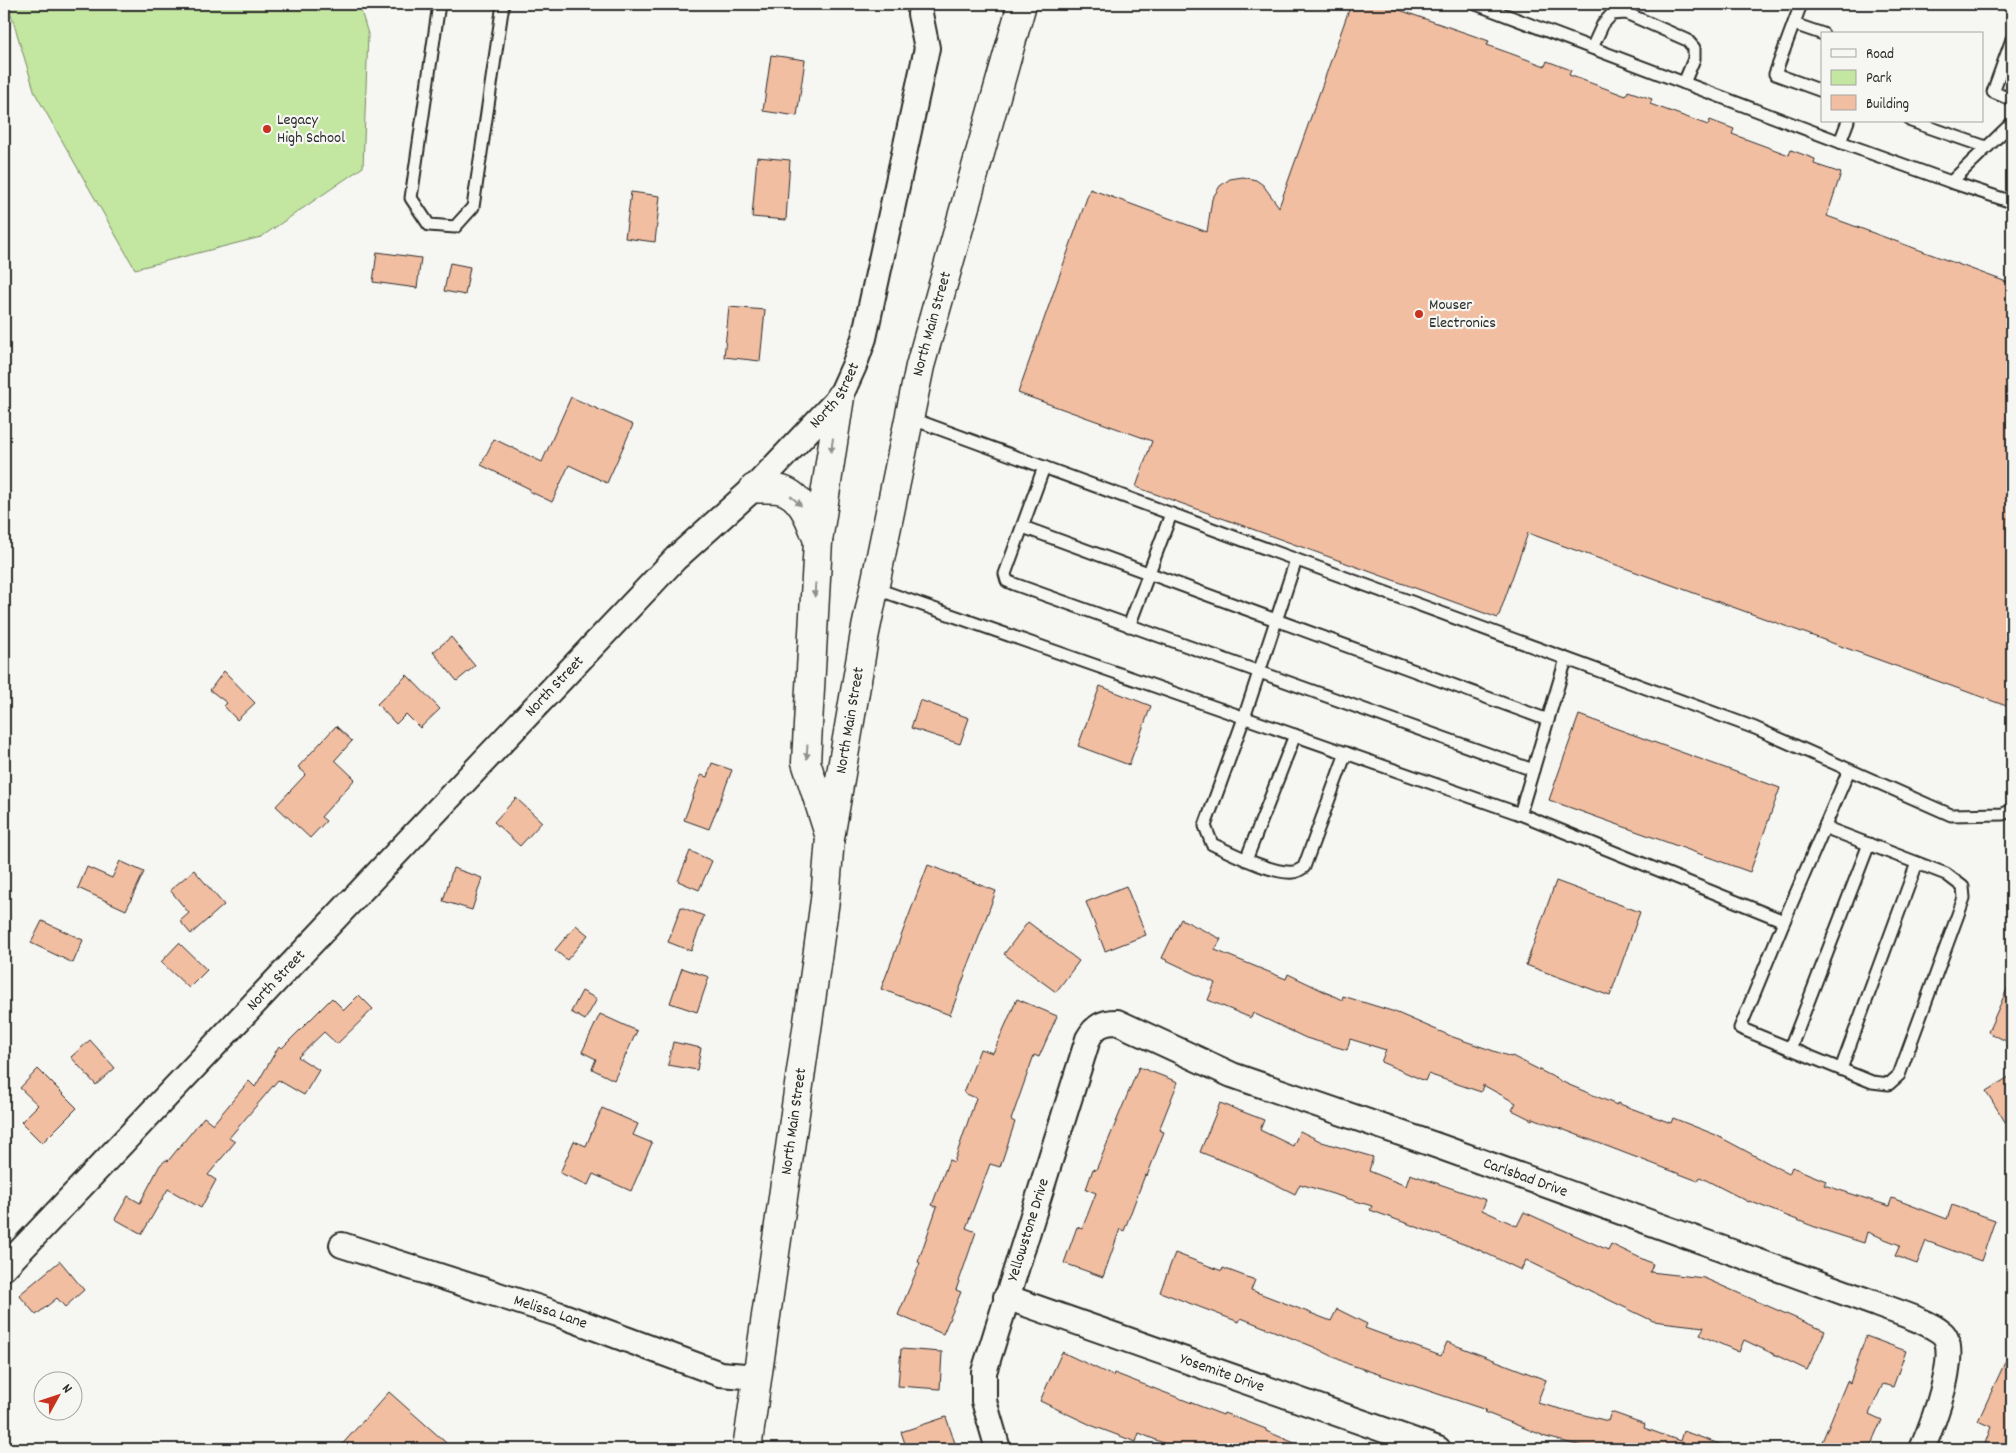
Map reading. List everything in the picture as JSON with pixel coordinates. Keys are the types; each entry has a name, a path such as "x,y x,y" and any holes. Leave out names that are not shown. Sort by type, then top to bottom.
{"main road":[{"name":"North Main Street","path":"747,1449 823,919 830,838 874,588 920,366 1022,4"},
{"path":"830,838 806,762 818,541 840,397"},
{"path":"754,488 780,490 796,499 808,513 818,541"}],"street":[{"name":"North Street","path":"4,1268 676,558 754,488 840,397 864,338 925,58 927,48 920,14"},
{"name":"Yellowstone Drive","path":"998,1449 984,1402 984,1372 1088,1038 1098,1026 1107,1022"},
{"name":"Carlsbad Drive","path":"1107,1022 1117,1022 1232,1074 1438,1146 1876,1304 1929,1325 1944,1334 1950,1350 1945,1381 1935,1417 1922,1449"},
{"name":"Melissa Lane","path":"342,1246 558,1314 720,1374 758,1377"},
{"name":"Yosemite Drive","path":"1006,1297 1438,1449"}],"lane":[{"path":"439,4 411,198 429,225 455,227 473,207 503,4"},
{"path":"1476,4 1840,142 2012,202"},
{"path":"1801,4 1775,74 1821,91"},
{"path":"1592,48 1603,24 1612,14 1626,14 1687,40 1694,48 1694,59 1684,83"},
{"path":"1794,24 1821,33"},
{"path":"2012,38 1988,90 2012,100"},
{"path":"1840,142 1848,122"},
{"path":"1914,122 1986,147"},
{"path":"1951,182 2012,122"},
{"path":"910,418 1755,728 1951,815 2004,814 2012,810"},
{"path":"1044,467 1005,574 1008,581 1533,770"},
{"path":"1129,626 1171,514"},
{"path":"1022,526 1548,720"},
{"path":"1296,560 1244,718 1205,826 1212,844 1246,860 1274,869 1294,872 1304,867 1346,753"},
{"path":"874,588 1520,814 1784,921"},
{"path":"1520,814 1566,659"},
{"path":"1246,860 1295,735"},
{"path":"1824,827 1946,874 1963,886 1964,898 1899,1075 1889,1084 1872,1082 1740,1028 1784,921 1824,827 1849,770"},
{"path":"1790,1049 1869,844"},
{"path":"1841,1070 1918,863"}],"green space":[{"path":"8,4 359,4 368,34 363,167 261,237 135,269 35,93"}],"building":[{"name":"Mouser Electronics","path":"1351,4 1382,4 1489,41 1487,45 1545,66 1547,61 1571,70 1569,75 1626,96 1628,91 1652,99 1650,104 1708,125 1710,120 1734,129 1732,134 1789,155 1791,150 1815,159 1814,164 1841,173 1827,216 2012,284 2012,708 1528,533 1498,618 1136,487 1152,441 1018,393 1090,189 1207,232 1212,199 1220,186 1230,179 1243,177 1256,180 1263,185 1279,207"},
{"path":"771,55 805,60 797,116 763,111"},
{"path":"757,157 790,160 786,220 752,217"},
{"path":"631,192 660,196 655,242 625,238"},
{"path":"377,252 421,258 417,288 373,282"},
{"path":"450,263 470,267 465,295 444,291"},
{"path":"729,307 765,310 760,361 724,357"},
{"path":"571,397 633,425 607,483 569,465 552,502 481,465 494,439 542,462"},
{"path":"451,637 475,666 457,681 433,652"},
{"path":"224,671 255,703 237,720 224,706 227,703 210,690"},
{"path":"407,675 440,709 420,728 406,714 396,724 377,704"},
{"path":"1100,686 1151,706 1129,765 1078,746"},
{"path":"920,700 969,718 960,744 911,728"},
{"path":"1579,715 1780,788 1750,872 1549,800"},
{"path":"336,726 352,741 335,760 355,779 321,817 326,821 310,838 276,806 306,774 298,767"},
{"path":"712,763 732,770 709,829 684,820 701,775 707,777"},
{"path":"516,798 542,822 520,846 494,822"},
{"path":"690,851 712,861 699,890 678,881"},
{"path":"120,861 144,872 126,910 78,888 87,867 112,878"},
{"path":"928,865 996,891 950,1015 881,989"},
{"path":"453,868 482,878 472,910 443,901"},
{"path":"194,870 224,905 191,934 180,921 189,913 170,890"},
{"path":"1556,881 1640,912 1610,996 1526,965"},
{"path":"1126,886 1146,935 1105,951 1086,902"},
{"path":"681,907 704,916 691,951 668,942"},
{"path":"1181,919 1221,939 1215,950 1286,979 1288,974 1342,1000 1343,996 1395,1012 1453,1037 1512,1056 1567,1084 1617,1105 1617,1103 1671,1123 1673,1118 1716,1135 1789,1174 1792,1167 1826,1181 1824,1185 1889,1206 1892,1198 1947,1219 1952,1205 1995,1220 1981,1261 1926,1241 1917,1264 1895,1256 1900,1245 1867,1232 1864,1243 1820,1229 1749,1202 1700,1177 1698,1181 1533,1118 1532,1120 1512,1110 1516,1103 1483,1085 1481,1092 1428,1074 1425,1081 1381,1062 1386,1050 1350,1039 1347,1050 1306,1038 1253,1013 1251,1018 1208,1000 1215,983 1162,958"},
{"path":"42,921 83,940 73,963 31,943"},
{"path":"1028,922 1079,961 1056,992 1004,954"},
{"path":"576,925 588,935 567,960 555,950"},
{"path":"179,943 207,970 189,988 161,962"},
{"path":"682,968 709,977 697,1012 670,1003"},
{"path":"2012,978 2012,1044 1988,1032"},
{"path":"582,991 597,999 585,1020 571,1012"},
{"path":"359,995 373,1009 337,1044 324,1032 298,1057 319,1070 304,1095 278,1080 229,1138 235,1142 208,1175 216,1180 201,1208 168,1189 142,1234 115,1219 128,1196 140,1203 160,1165 166,1160 168,1161 204,1117 213,1124 249,1081 255,1087 279,1046 282,1048 332,998 344,1010"},
{"path":"1017,999 1057,1016 1039,1057 1034,1055 1011,1120 1015,1122 1000,1167 990,1164 966,1228 976,1232 956,1290 961,1292 943,1334 898,1315 920,1263 918,1262 937,1207 932,1205 949,1160 954,1162 976,1098 964,1093 980,1049 993,1053"},
{"path":"600,1014 637,1031 614,1080 592,1069 596,1059 582,1052"},
{"path":"90,1040 115,1068 96,1085 71,1057"},
{"path":"673,1042 701,1048 697,1070 668,1065"},
{"path":"1139,1067 1178,1082 1159,1130 1164,1132 1147,1176 1145,1175 1124,1231 1120,1229 1103,1277 1064,1263 1077,1227 1082,1229 1096,1193 1086,1189 1093,1169 1096,1170"},
{"path":"38,1069 77,1108 42,1143 21,1122 38,1105 20,1088"},
{"path":"2012,1075 2012,1133 1986,1091"},
{"path":"1220,1103 1264,1120 1260,1130 1293,1146 1300,1131 1322,1142 1373,1157 1369,1171 1406,1186 1410,1174 1486,1200 1482,1210 1517,1226 1524,1212 1608,1250 1611,1244 1653,1264 1650,1272 1704,1278 1825,1331 1807,1370 1744,1340 1739,1352 1700,1335 1704,1327 1653,1321 1526,1260 1521,1270 1477,1249 1370,1210 1372,1206 1300,1184 1295,1194 1251,1172 1200,1152"},
{"path":"602,1108 638,1124 633,1135 652,1143 631,1191 593,1174 588,1185 560,1173 574,1141 586,1146"},
{"path":"1175,1253 1222,1271 1223,1268 1255,1280 1251,1290 1331,1321 1337,1309 1367,1324 1365,1328 1441,1356 1447,1342 1546,1380 1537,1403 1608,1421 1611,1412 1645,1424 1644,1428 1680,1441 1683,1431 1728,1447 1727,1449 1593,1449 1542,1436 1484,1412 1486,1410 1348,1364 1314,1347 1241,1318 1239,1322 1160,1292"},
{"path":"60,1261 84,1290 65,1307 57,1298 36,1315 19,1295"},
{"path":"1866,1336 1906,1351 1893,1387 1883,1384 1869,1414 1882,1420 1869,1449 1819,1449 1847,1381 1850,1383"},
{"path":"2012,1347 2012,1449 1983,1449 1991,1427 1978,1421"},
{"path":"901,1349 942,1352 940,1389 898,1386"},
{"path":"1062,1352 1113,1376 1114,1373 1223,1415 1224,1413 1266,1429 1266,1431 1309,1449 1178,1449 1139,1433 1136,1442 1093,1426 1040,1401"},
{"path":"389,1392 453,1449 338,1449"},
{"path":"946,1417 957,1449 907,1449 901,1432"}],"place":[{"name":"Legacy High School","path":"267,129"},
{"name":"Mouser Electronics","path":"1419,314"}]}
